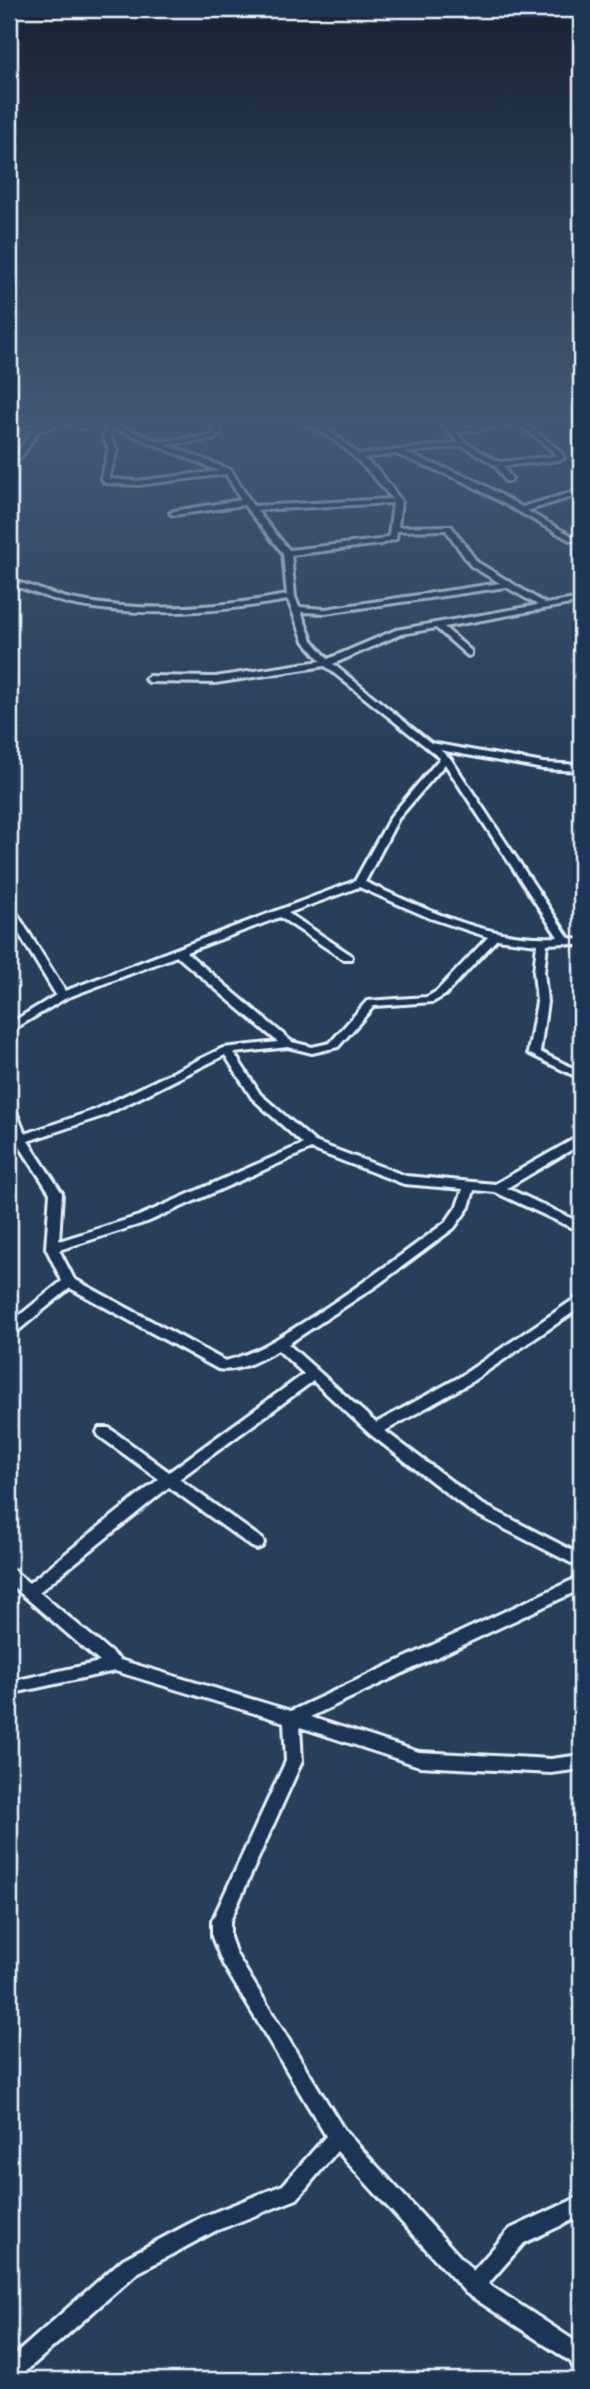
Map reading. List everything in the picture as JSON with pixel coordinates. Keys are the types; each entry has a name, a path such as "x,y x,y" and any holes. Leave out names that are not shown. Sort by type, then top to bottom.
{"street":[{"path":"266,529 287,553 291,597 308,641 327,663 445,758 565,940"},
{"path":"287,553 389,540 393,529"},
{"path":"448,529 474,564 543,605"},
{"path":"555,529 570,538 581,539"},
{"path":"9,582 48,596 140,608 264,603 291,597"},
{"path":"295,609 325,611 507,584"},
{"path":"149,679 215,680 327,663 399,632 581,600"},
{"path":"437,625 468,653"},
{"path":"427,745 543,766 581,768"},
{"path":"9,1029 62,996 359,883 394,818 445,758"},
{"path":"359,883 423,912 495,935 542,943 565,940 581,943"},
{"path":"9,909 62,996"},
{"path":"281,913 347,957"},
{"path":"21,1139 99,1113 227,1050 288,1044 312,1050 334,1045 371,1003 429,1000 441,993 495,935"},
{"path":"542,943 539,972 542,1002 534,1053 581,1076"},
{"path":"179,952 288,1044"},
{"path":"227,1050 256,1096 311,1144 404,1180 470,1188 496,1188 581,1228"},
{"path":"9,1109 21,1139 56,1192 52,1248 69,1282 223,1366 235,1367 279,1343 450,1225 463,1206 470,1188"},
{"path":"496,1188 581,1139"},
{"path":"52,1248 144,1219 311,1144"},
{"path":"9,1331 69,1282"},
{"path":"375,1430 463,1381 581,1301"},
{"path":"279,1343 375,1430 475,1507 581,1562"},
{"path":"29,1591 169,1479 313,1374"},
{"path":"104,1432 257,1543"},
{"path":"9,1575 115,1665 418,1759 551,1766 581,1762"},
{"path":"292,1718 581,1582"},
{"path":"9,1688 115,1665"},
{"path":"292,1718 294,1761 274,1810 227,1904 221,1937 229,1958 337,2137 473,2286 580,2357"},
{"path":"9,2373 130,2266 209,2224 290,2192 337,2137"},
{"path":"473,2286 517,2236 581,2206"}]}
